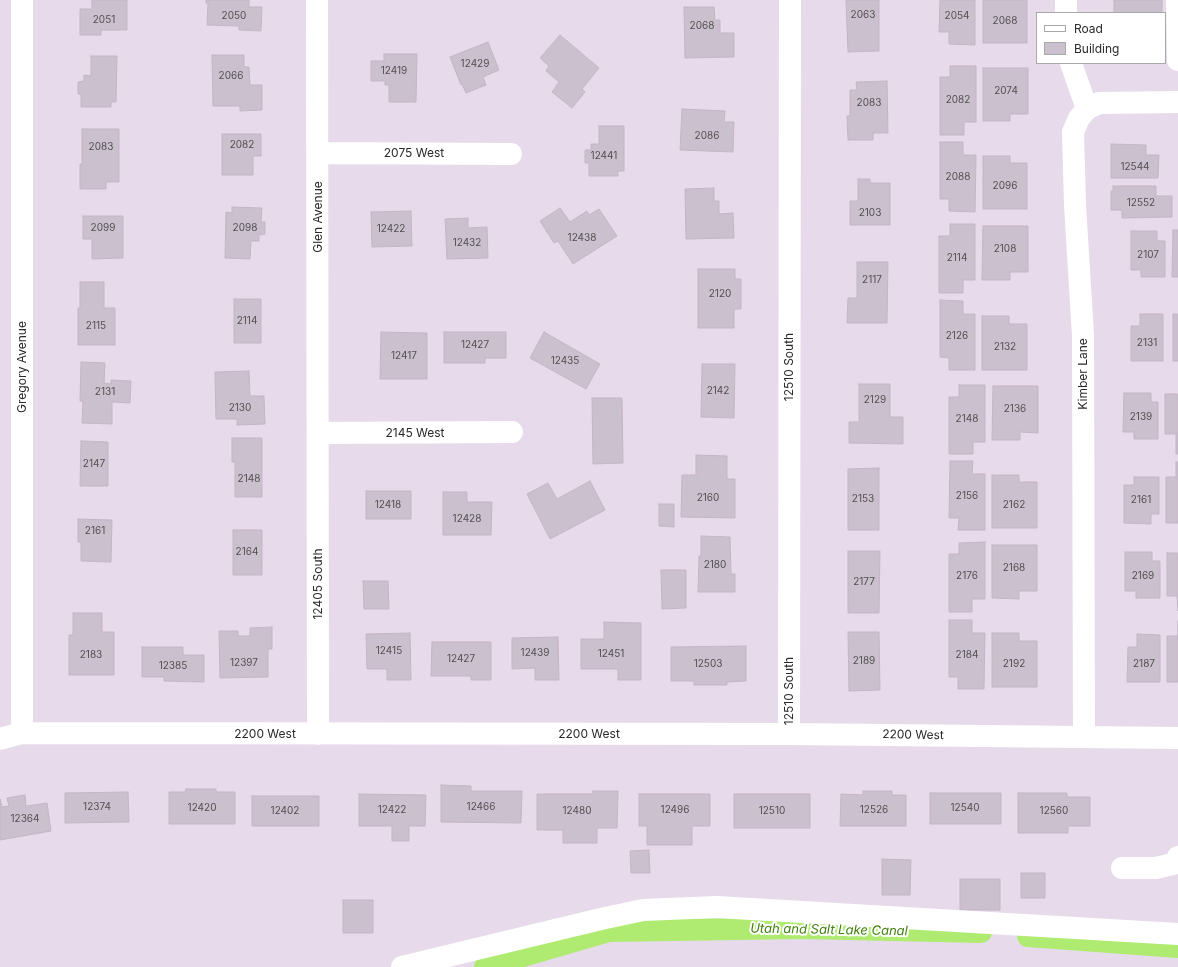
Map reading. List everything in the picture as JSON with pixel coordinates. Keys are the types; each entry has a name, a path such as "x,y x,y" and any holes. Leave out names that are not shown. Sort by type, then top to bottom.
{"street":[{"name":"Gregory Avenue","path":"22,0 22,733"},
{"name":"Glen Avenue","path":"317,0 318,433"},
{"name":"12510 South","path":"789,734 790,0"},
{"path":"1066,0 1066,12"},
{"path":"1178,0 1178,60"},
{"path":"1071,64 1087,108 1099,103 1178,102"},
{"name":"Kimber Lane","path":"1084,737 1083,336 1074,205 1073,132 1079,118 1087,108"},
{"name":"2075 West","path":"318,153 511,154"},
{"name":"2145 West","path":"318,433 512,432"},
{"name":"12405 South","path":"318,433 318,734"},
{"name":"2200 West","path":"0,739 22,733 789,734 1178,738"},
{"path":"1122,868 1156,868 1177,863 1178,857"},
{"path":"402,967 601,918 643,910 717,907 1178,934"}],"building":[{"path":"92,0 127,0 127,30 101,30 101,35 80,35 80,9 92,9"},
{"path":"206,0 249,0 249,7 262,7 261,31 239,30 239,26 207,25 208,3 206,3"},
{"path":"846,0 879,0 879,51 848,52"},
{"path":"940,0 975,0 975,45 949,44 949,32 939,32"},
{"path":"983,0 1027,0 1027,43 983,43"},
{"path":"1114,0 1162,0 1162,12 1114,12"},
{"path":"684,7 714,7 715,20 720,20 720,33 734,33 734,57 685,58"},
{"path":"560,35 599,68 582,89 585,92 572,108 552,92 559,82 546,71 549,66 540,58"},
{"path":"488,42 499,70 483,77 486,85 466,93 462,84 461,85 450,57"},
{"path":"384,54 417,54 416,102 389,102 389,85 385,85 385,81 371,81 371,61 384,61"},
{"path":"212,55 244,55 244,67 249,67 250,85 262,85 262,110 240,111 240,106 213,106"},
{"path":"91,56 117,56 116,102 111,102 111,107 81,107 81,95 78,94 78,82 84,81 84,75 91,76"},
{"path":"950,66 976,66 976,122 964,122 964,135 940,135 940,77 950,77"},
{"path":"983,68 1028,68 1028,114 1010,114 1010,121 983,121"},
{"path":"887,81 888,133 873,133 873,140 848,140 847,116 850,116 850,90 857,90 856,82"},
{"path":"682,109 725,111 724,122 734,122 733,152 680,150"},
{"path":"599,126 624,126 624,171 618,171 618,176 589,176 589,163 585,163 585,150 591,150 591,144 599,144"},
{"path":"82,129 119,129 119,182 106,182 106,189 80,189"},
{"path":"222,134 261,134 261,156 253,156 253,175 222,175"},
{"path":"940,142 963,142 963,155 976,155 975,212 949,211 949,199 940,199"},
{"path":"1111,144 1146,145 1146,155 1159,155 1158,178 1111,178"},
{"path":"983,156 1010,156 1010,163 1027,163 1027,209 983,209"},
{"path":"858,179 870,179 870,183 890,183 890,225 850,225 850,201 858,201"},
{"path":"1113,186 1156,186 1156,196 1172,196 1172,217 1122,218 1122,210 1111,210 1111,191 1113,191"},
{"path":"714,188 714,201 719,201 719,214 733,213 734,238 686,239 685,189"},
{"path":"232,207 262,208 261,222 265,222 265,234 259,235 259,241 251,241 250,259 225,258 226,212 232,213"},
{"path":"560,208 570,222 587,211 589,215 599,209 617,236 573,264 558,241 554,243 540,221"},
{"path":"411,211 412,246 372,247 371,212"},
{"path":"83,216 123,216 123,258 92,259 92,239 83,239"},
{"path":"468,218 468,228 487,227 488,258 447,259 445,219"},
{"path":"950,224 975,224 975,280 963,280 963,293 939,293 939,236 950,236"},
{"path":"983,226 1028,226 1028,272 1010,272 1010,280 982,280"},
{"path":"1173,230 1178,230 1178,277 1172,277"},
{"path":"1131,231 1157,231 1157,241 1165,241 1165,277 1141,277 1141,270 1131,270"},
{"path":"857,262 888,262 887,323 847,323 848,298 857,298"},
{"path":"698,269 735,269 735,279 741,279 741,309 734,309 734,328 698,328"},
{"path":"80,282 104,282 104,308 115,308 115,345 78,345"},
{"path":"234,299 261,299 261,343 234,343"},
{"path":"940,300 963,301 963,314 975,314 975,370 949,370 949,358 940,357"},
{"path":"1140,314 1163,314 1163,361 1131,361 1131,326 1140,326"},
{"path":"1173,314 1178,314 1178,361 1173,361"},
{"path":"982,316 1009,316 1009,324 1027,324 1027,370 982,370"},
{"path":"381,332 427,333 427,379 380,379"},
{"path":"444,332 506,332 506,358 485,358 485,363 444,363"},
{"path":"544,332 600,364 586,389 530,358"},
{"path":"81,362 105,363 104,383 111,384 111,380 131,381 130,403 112,402 112,424 82,423 83,401 80,401"},
{"path":"702,364 735,364 734,418 701,417"},
{"path":"249,371 250,396 264,396 265,424 237,425 237,419 216,419 215,372"},
{"path":"859,384 890,384 890,417 903,417 903,444 849,443 849,422 859,422"},
{"path":"959,385 985,385 985,442 973,442 973,454 949,454 949,397 959,397"},
{"path":"993,386 1038,386 1038,433 1020,432 1020,440 992,440"},
{"path":"1124,393 1151,393 1151,402 1158,402 1158,439 1134,439 1134,432 1123,432"},
{"path":"1165,394 1178,394 1178,454 1176,454 1176,434 1165,434"},
{"path":"592,398 622,398 623,463 593,464"},
{"path":"232,438 262,438 262,497 235,497 235,462 232,462"},
{"path":"81,441 108,442 108,486 80,486"},
{"path":"696,455 727,456 727,479 735,479 735,518 681,517 682,475 696,475"},
{"path":"950,461 973,461 972,474 985,474 985,530 958,530 959,518 949,518"},
{"path":"1176,462 1178,462 1178,523 1166,523 1166,477 1176,477"},
{"path":"879,468 879,530 848,530 848,469"},
{"path":"992,475 1019,475 1019,482 1037,482 1037,528 992,528"},
{"path":"1134,477 1159,477 1159,514 1151,514 1151,524 1124,523 1124,485 1134,485"},
{"path":"590,481 605,510 550,539 527,494 548,483 557,499"},
{"path":"366,491 411,491 411,519 366,519"},
{"path":"443,492 467,492 467,502 492,502 491,535 443,535"},
{"path":"659,504 674,504 674,527 659,526"},
{"path":"78,519 112,520 111,562 81,561 81,542 78,542"},
{"path":"233,530 262,530 262,575 233,575"},
{"path":"701,536 730,537 731,574 735,574 735,592 698,592"},
{"path":"985,542 985,599 972,599 972,612 949,612 949,554 959,554 959,543"},
{"path":"992,545 1037,545 1037,591 1019,591 1019,599 992,598"},
{"path":"848,551 880,551 879,613 848,613"},
{"path":"1125,552 1152,552 1152,561 1160,561 1160,598 1136,598 1136,591 1125,591"},
{"path":"1167,553 1178,553 1178,611 1177,596 1167,596"},
{"path":"661,570 686,570 686,608 662,609"},
{"path":"363,581 388,581 389,609 364,609"},
{"path":"73,613 102,613 102,632 114,632 114,675 69,675 69,635 73,635"},
{"path":"949,620 972,620 972,633 985,633 984,689 958,689 958,677 949,677"},
{"path":"604,622 641,623 641,680 618,680 618,669 581,669 581,639 604,639"},
{"path":"272,627 272,649 268,649 268,677 220,678 219,631 238,631 238,636 250,636 250,628"},
{"path":"848,632 879,632 880,690 849,691"},
{"path":"410,633 411,680 387,680 387,669 367,669 366,634"},
{"path":"992,633 1019,633 1019,641 1037,641 1037,687 992,687"},
{"path":"1137,634 1160,635 1160,682 1127,682 1128,647 1137,647"},
{"path":"1167,636 1178,636 1178,682 1167,682"},
{"path":"558,637 559,680 535,680 535,668 512,669 512,638"},
{"path":"432,642 491,642 491,680 471,680 471,676 431,676"},
{"path":"746,646 746,681 727,682 727,685 694,685 694,681 671,681 671,647"},
{"path":"142,647 183,647 183,655 204,655 204,682 164,681 164,677 142,677"},
{"path":"441,785 471,786 471,791 522,791 521,823 441,822"},
{"path":"186,789 216,789 216,792 235,792 235,824 169,824 169,792 185,792"},
{"path":"593,791 618,791 617,828 597,828 597,843 563,843 563,830 537,830 537,794 593,794"},
{"path":"863,791 892,791 892,795 906,795 906,826 840,826 841,794 863,795"},
{"path":"128,792 129,822 65,823 65,793"},
{"path":"930,793 1001,793 1001,824 930,824"},
{"path":"1018,793 1067,793 1067,797 1090,797 1090,826 1068,826 1068,833 1018,833"},
{"path":"359,794 426,795 425,826 409,826 409,841 392,841 392,826 359,826"},
{"path":"639,794 710,794 710,826 692,826 692,845 647,845 647,826 639,826"},
{"path":"734,794 810,794 810,828 734,828"},
{"path":"25,795 26,806 47,803 51,831 0,840 0,799 2,807 9,806 7,798"},
{"path":"252,796 319,796 319,826 252,826"},
{"path":"649,850 650,873 631,873 630,851"},
{"path":"882,859 911,860 910,895 882,895"},
{"path":"1021,873 1045,873 1045,898 1021,898"},
{"path":"960,879 1000,879 1000,910 960,910"},
{"path":"343,900 373,900 373,933 343,933"}],"waterway":[{"name":"Utah and Salt Lake Canal","path":"485,967 609,931 803,928 981,932"},
{"name":"Utah and Salt Lake Canal","path":"1028,936 1178,947"}]}
